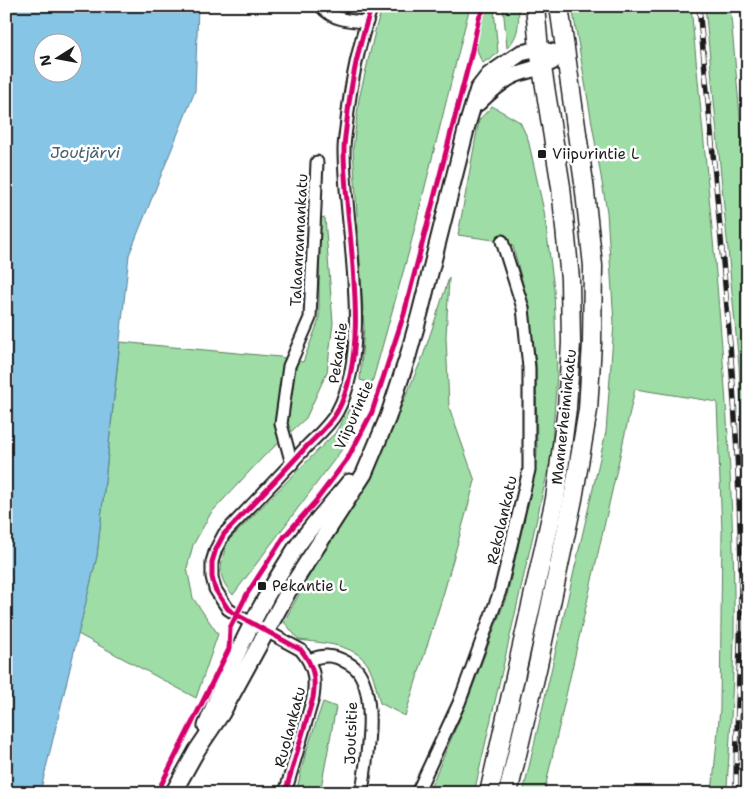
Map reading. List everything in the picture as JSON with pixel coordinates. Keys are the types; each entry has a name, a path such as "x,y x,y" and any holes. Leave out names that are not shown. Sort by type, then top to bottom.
{"main road":[{"name":"Mannerheiminkatu","path":"488,793 555,499 567,408 571,343 570,279 561,188 539,49 535,6"},
{"name":"Mannerheiminkatu","path":"508,793 538,665 573,499 588,401 592,344 593,266 584,183 559,6"},
{"path":"539,49 565,55"},
{"name":"Viipurintie","path":"196,750 222,713 309,556 364,474 388,417 413,339 478,89 490,75 521,53 539,49"},
{"name":"Viipurintie","path":"468,122 478,103 489,91 512,76 542,68 565,55"},
{"name":"Viipurintie","path":"173,793 196,750 225,680 252,623 309,530 372,453"}],"street":[{"path":"321,6 326,12 336,18 367,22"},
{"name":"Pekantie","path":"267,631 228,609 215,589 212,577 214,555 224,534 309,444 325,430 337,412 347,387 354,350 356,315 344,150 351,82 372,6"},
{"name":"Talaanrannankatu","path":"292,464 281,424 289,366 310,318 317,162"},
{"name":"Rekolankatu","path":"417,793 459,703 500,591 529,470 529,368 523,308 502,241"},
{"path":"267,631 302,650 309,660"},
{"name":"Joutsitie","path":"309,660 332,655 357,669 364,683 369,706 362,793"},
{"name":"Ruolankatu","path":"285,793 313,698 314,670 309,660"}],"green space":[{"path":"383,6 470,6 409,251 372,383 360,380 364,327 353,149 359,99 376,27"},
{"path":"503,6 519,6 516,34 507,48"},
{"path":"572,6 691,6 712,225 729,445 734,615 727,787 724,793 712,793 720,709 722,532 717,402 635,389 544,793 523,793 606,432 614,323 607,212"},
{"path":"705,6 730,6 748,204 748,707 742,705 746,597 739,366"},
{"path":"494,10 498,52 490,60 483,63 478,51 478,30 486,12"},
{"path":"492,106 520,122 528,139 544,211 554,289 557,374 551,457 474,793 428,793 469,697 507,595 535,471 537,454 536,364 529,308 513,246 494,240 458,235 479,120"},
{"path":"319,217 325,218 333,323 327,372 306,418 263,457 211,513 193,545 187,568 193,598 218,634 196,698 78,634 97,556 120,342 280,357 303,362 319,320"},
{"path":"449,278 446,337 449,407 475,481 444,592 405,716 380,703 372,673 362,658 347,649 337,646 299,640 284,622 312,570 354,506 377,463 423,356"},
{"path":"351,406 360,413 346,444 233,595 224,582 221,570 227,542 335,433"},
{"path":"323,702 336,707 320,793 296,793 305,755"},
{"path":"748,739 748,793 740,793"}],"water":[{"name":"Joutjärvi","path":"6,6 198,6 195,91 129,255 97,556 40,793 6,793"}],"railway":[{"path":"699,6 736,427 741,567 736,793"}],"cycle path":[{"path":"285,793 313,698 313,673 309,662 301,650 228,609 215,589 212,577 212,562 224,534 330,422 337,412 348,384 354,353 355,319 344,147 353,77 359,48 372,6"},
{"path":"157,793 229,649 230,628 247,594 284,537 315,502 348,458 372,412 404,314 479,18 485,6"}],"place":[{"name":"Viipurintie L","path":"542,154"},
{"name":"Pekantie L","path":"262,586"}]}
